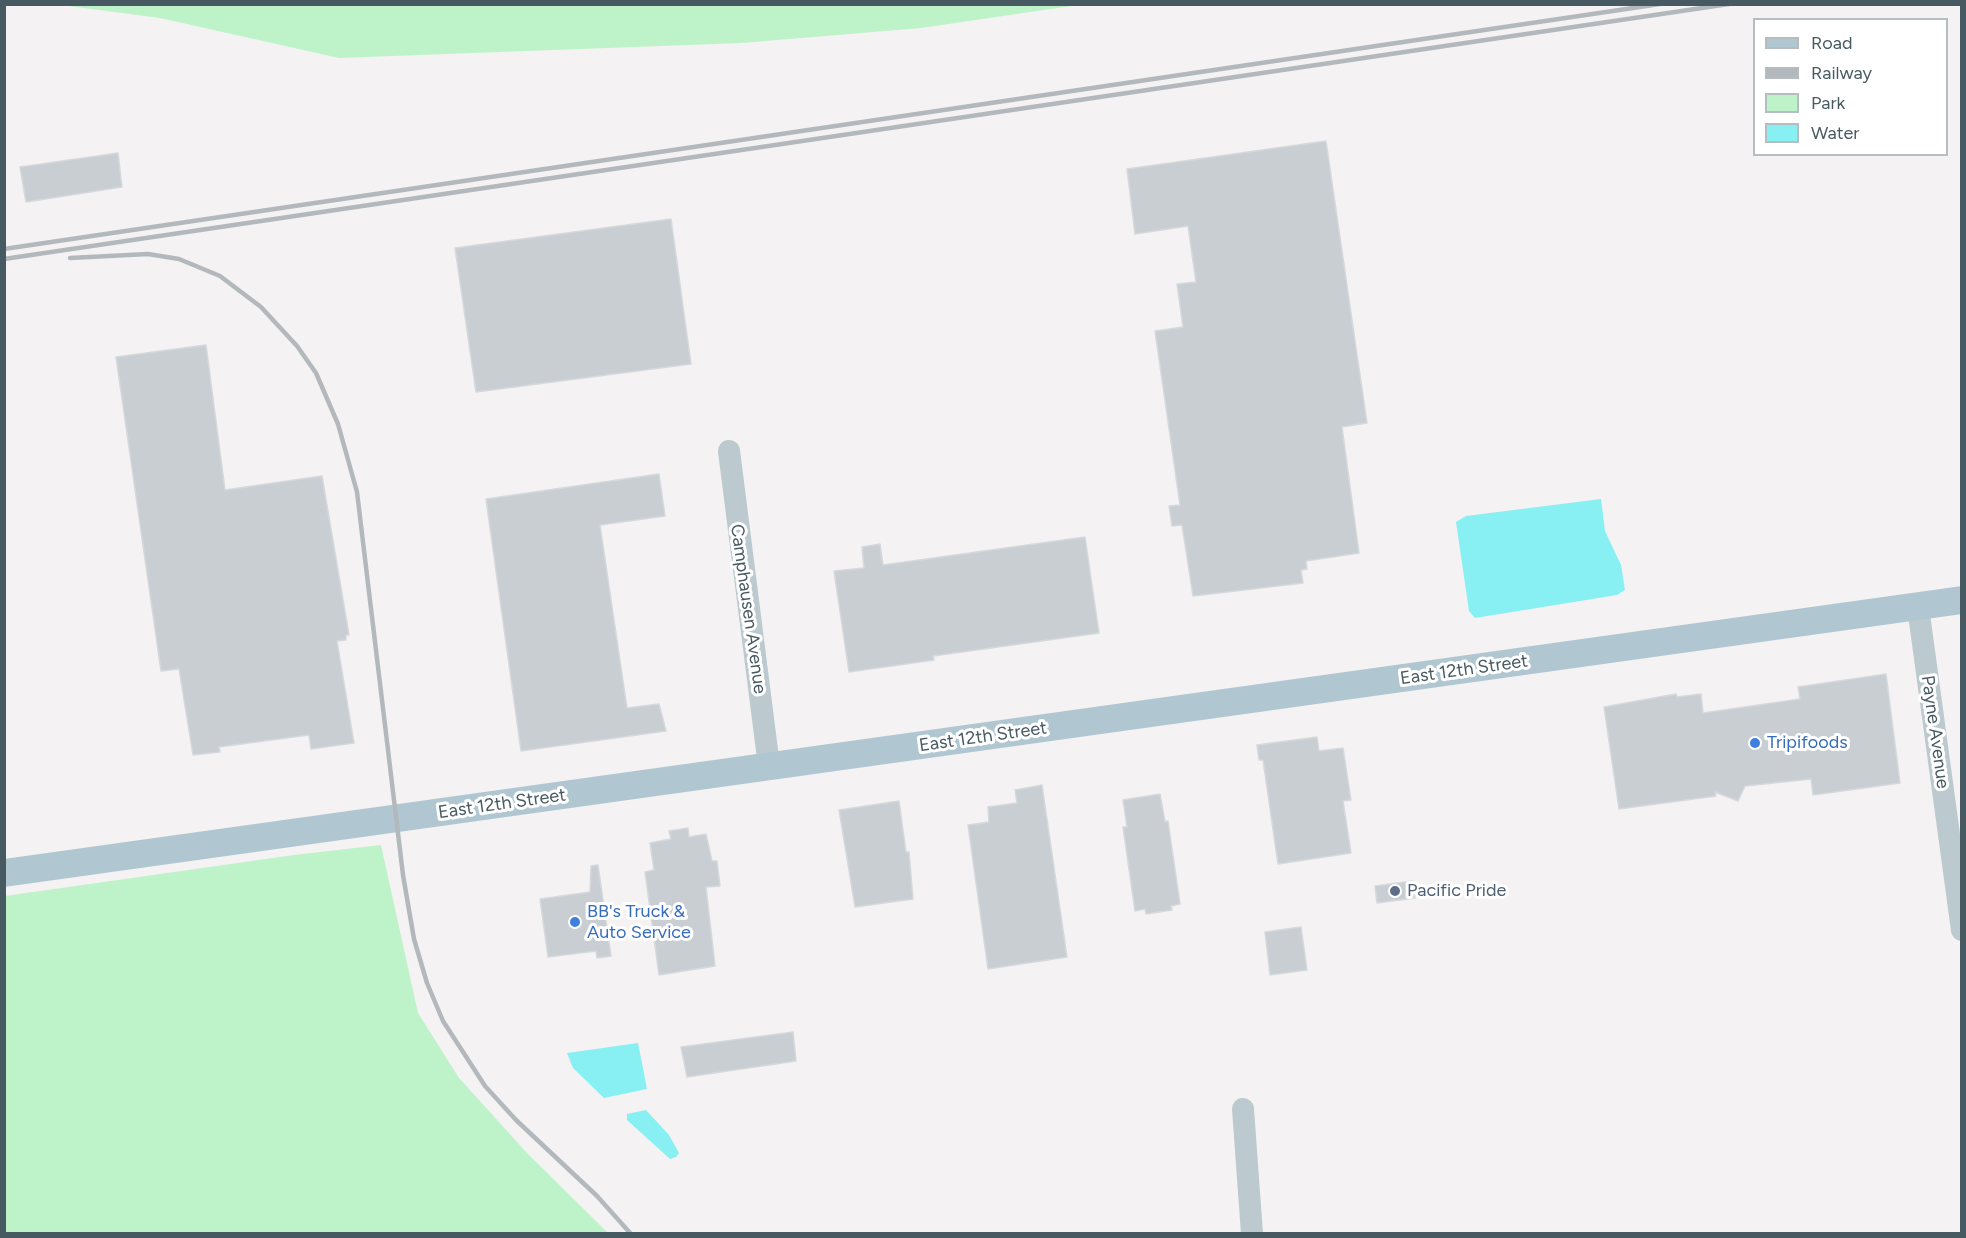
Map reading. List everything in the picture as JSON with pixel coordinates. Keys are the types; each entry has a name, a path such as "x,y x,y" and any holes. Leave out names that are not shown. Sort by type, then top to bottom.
{"main road":[{"name":"East 12th Street","path":"4,873 1962,600"}],"street":[{"name":"Camphausen Avenue","path":"729,451 769,766"},
{"name":"Payne Avenue","path":"1918,607 1956,852 1962,930"},
{"path":"1243,1109 1252,1233"}],"green space":[{"path":"61,5 1078,5 921,28 741,43 339,58 160,18"},
{"path":"381,845 418,1013 459,1078 527,1153 608,1233 5,1233 5,896"}],"water":[{"path":"1601,499 1605,531 1621,565 1625,590 1617,595 1475,618 1469,611 1456,522 1466,516"},
{"path":"638,1043 647,1089 604,1098 573,1068 567,1053"},
{"path":"646,1110 669,1135 679,1153 676,1157 670,1159 627,1120 627,1114"}],"building":[{"path":"1326,141 1367,423 1342,427 1359,553 1306,561 1307,569 1301,570 1303,583 1193,596 1182,525 1172,526 1169,506 1180,505 1155,331 1183,327 1177,284 1196,282 1188,226 1135,234 1127,169"},
{"path":"118,153 122,187 26,202 20,167"},
{"path":"671,219 691,364 476,392 455,248"},
{"path":"206,345 225,490 322,476 349,635 346,635 346,640 337,641 354,743 311,749 309,735 219,747 220,752 193,755 179,669 161,671 116,357"},
{"path":"659,474 665,516 600,525 627,708 659,704 666,731 521,751 486,499"},
{"path":"1085,537 1099,633 933,656 934,660 849,672 834,571 864,568 862,547 880,544 883,565"},
{"path":"1886,674 1900,783 1813,795 1811,779 1745,786 1738,801 1715,792 1716,796 1619,809 1604,707 1676,694 1677,697 1701,694 1703,713 1800,699 1798,687"},
{"path":"1317,737 1319,751 1343,748 1351,800 1343,801 1351,853 1278,864 1263,760 1259,760 1257,745"},
{"path":"1042,785 1067,957 988,969 968,825 989,822 988,807 1017,803 1015,790"},
{"path":"1160,794 1165,822 1168,821 1180,904 1171,906 1172,910 1146,914 1145,909 1135,911 1123,827 1127,827 1123,800"},
{"path":"899,801 906,852 909,852 913,899 855,907 839,810"},
{"path":"688,828 689,837 706,834 712,861 717,861 720,886 706,887 715,966 659,975 645,872 654,870 650,843 671,839 669,831"},
{"path":"598,865 611,956 597,958 596,951 548,957 540,899 590,892 591,866"},
{"path":"1413,881 1415,898 1377,903 1375,886"},
{"path":"1301,927 1307,970 1270,975 1265,932"},
{"path":"793,1032 796,1061 687,1077 681,1047"}],"railway":[{"path":"4,249 1660,4"},
{"path":"4,259 1729,4"},
{"path":"70,258 148,254 179,259 220,276 261,307 297,346 316,373 338,424 357,492 403,875 414,939 427,983 443,1021 485,1086 516,1120 597,1196 631,1234"}],"place":[{"name":"Tripifoods","path":"1755,743"},
{"name":"Pacific Pride","path":"1395,891"},
{"name":"BB's Truck & Auto Service","path":"575,922"}]}
